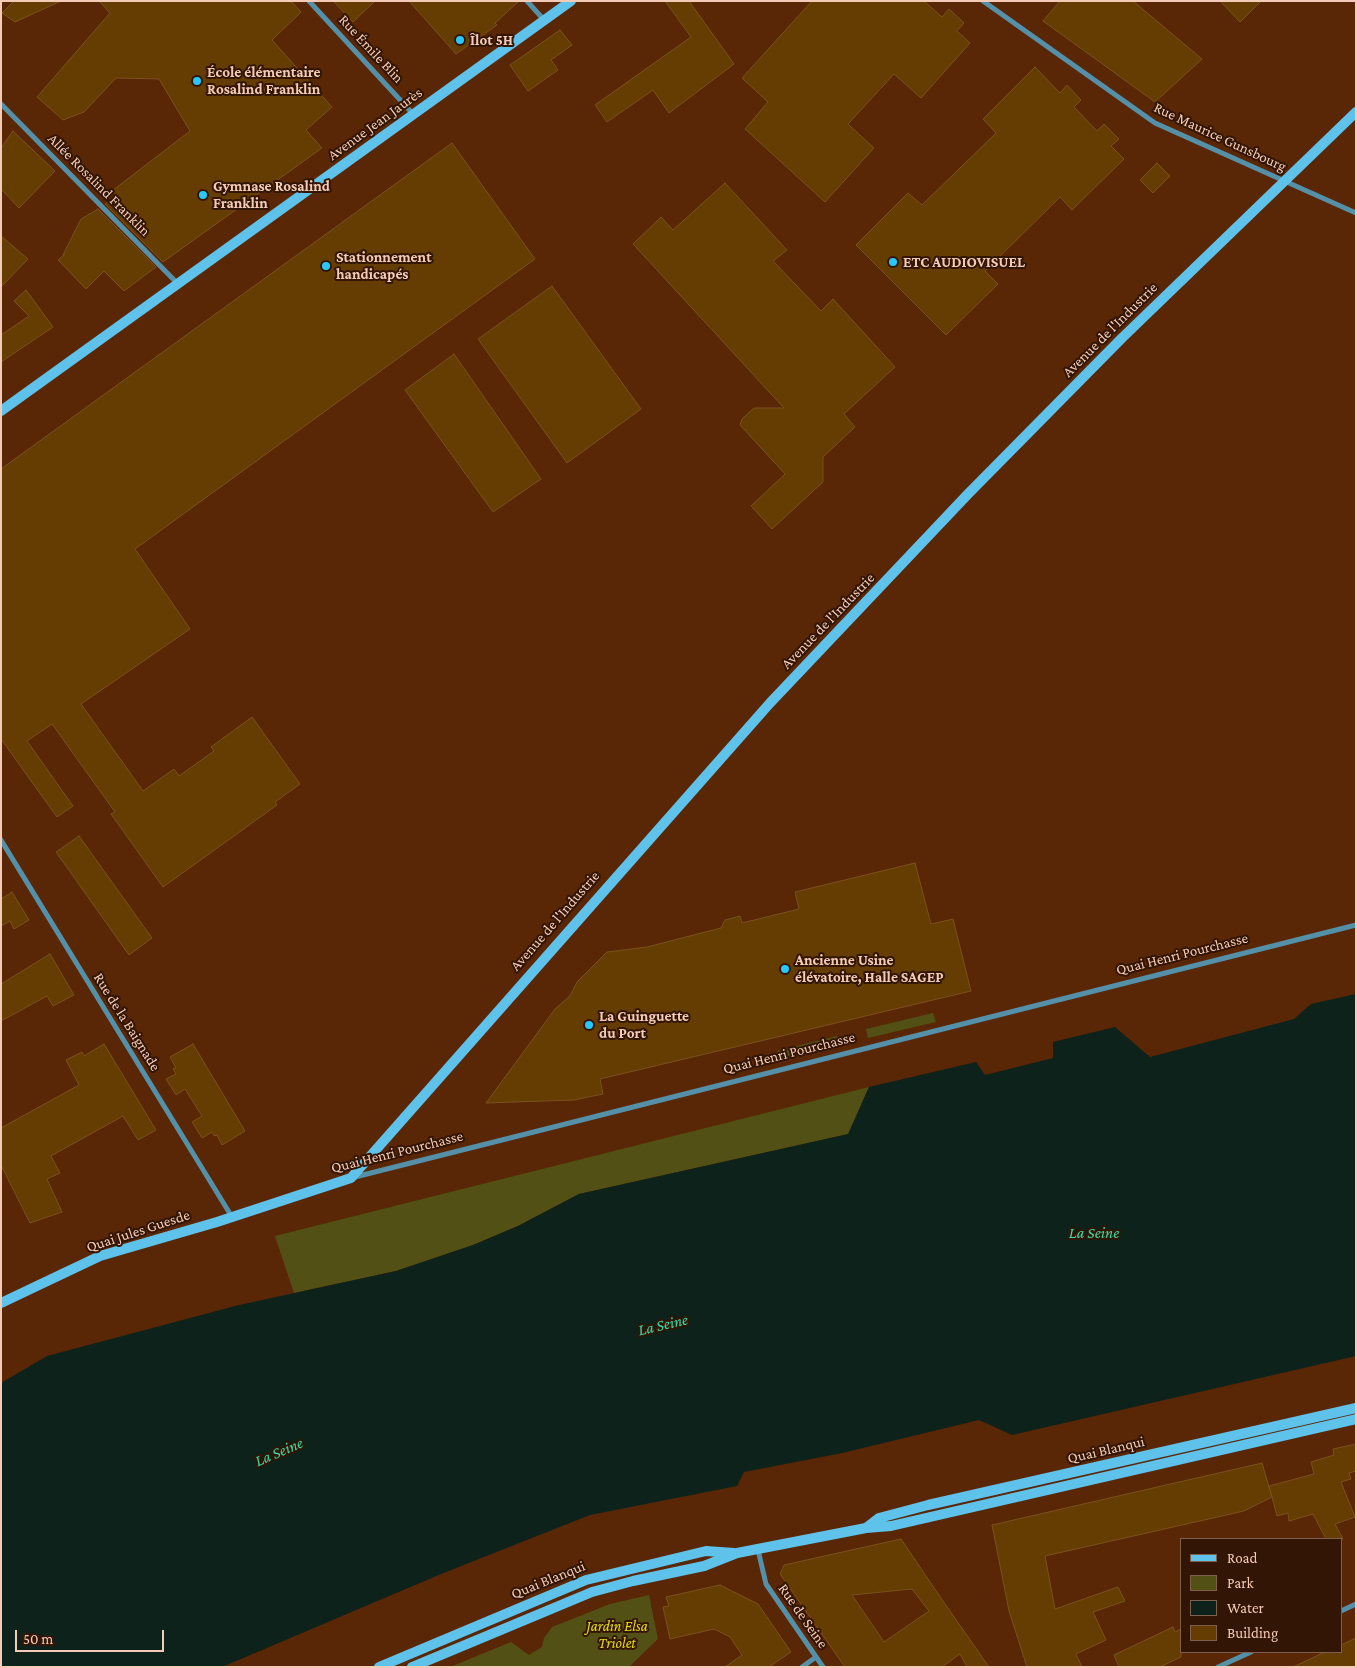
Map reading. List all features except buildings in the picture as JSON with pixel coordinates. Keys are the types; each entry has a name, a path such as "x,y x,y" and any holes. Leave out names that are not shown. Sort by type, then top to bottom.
{"main road":[{"name":"Avenue Jean Jaurès","path":"1,411 571,1"},
{"name":"Avenue de l'Industrie","path":"351,1178 770,703 968,494 1115,345 1286,182 1310,154 1356,112"},
{"name":"Quai Henri Pourchasse","path":"232,1217 351,1178"},
{"name":"Quai Jules Guesde","path":"1,1303 100,1256 232,1217"},
{"name":"Quai Blanqui","path":"866,1528 879,1518 928,1505 1356,1408"},
{"name":"Quai Blanqui","path":"379,1667 586,1580 706,1552 737,1553 866,1528 891,1526 1356,1420"},
{"name":"Quai Blanqui","path":"412,1667 592,1592 704,1566 737,1553"}],"street":[{"name":"Rue Émile Blin","path":"310,1 414,115"},
{"path":"527,1 545,21"},
{"name":"Rue Maurice Gunsbourg","path":"983,1 1154,123 1356,213"},
{"name":"Allée Rosalind Franklin","path":"1,104 179,284"},
{"name":"Rue de la Baignade","path":"1,840 232,1217"},
{"name":"Quai Henri Pourchasse","path":"351,1178 1356,925"},
{"name":"Rue de Seine","path":"758,1550 766,1584 823,1667"},
{"path":"1342,1611 1356,1604"},
{"path":"1218,1667 1249,1653"},
{"path":"802,1667 816,1657"}],"green space":[{"path":"933,1013 936,1022 868,1038 866,1029"},
{"path":"837,1036 839,1045 779,1060 777,1051"},
{"path":"869,1087 849,1134 579,1194 518,1226 473,1245 396,1271 294,1293 275,1236"},
{"name":"Jardin Elsa Triolet","path":"649,1595 658,1639 629,1667 450,1667 511,1642 529,1655 542,1647 544,1638 552,1627 610,1604"}],"water":[{"name":"La Seine","path":"1356,994 1356,1356 1012,1435 979,1420 842,1453 744,1472 737,1486 590,1515 441,1574 222,1667 1,1667 1,1383 47,1356 239,1305 396,1271 473,1245 518,1226 579,1194 848,1134 869,1087 976,1062 985,1075 1053,1058 1053,1042 1115,1027 1150,1057 1294,1019 1311,1004"}],"place":[{"name":"Îlot 5H","path":"460,40"},
{"name":"École élémentaire Rosalind Franklin","path":"197,81"},
{"name":"Gymnase Rosalind Franklin","path":"203,195"},
{"name":"ETC AUDIOVISUEL","path":"893,262"},
{"name":"Stationnement handicapés","path":"326,266"},
{"name":"Ancienne Usine élévatoire, Halle SAGEP","path":"785,969"},
{"name":"La Guinguette du Port","path":"589,1025"}]}
